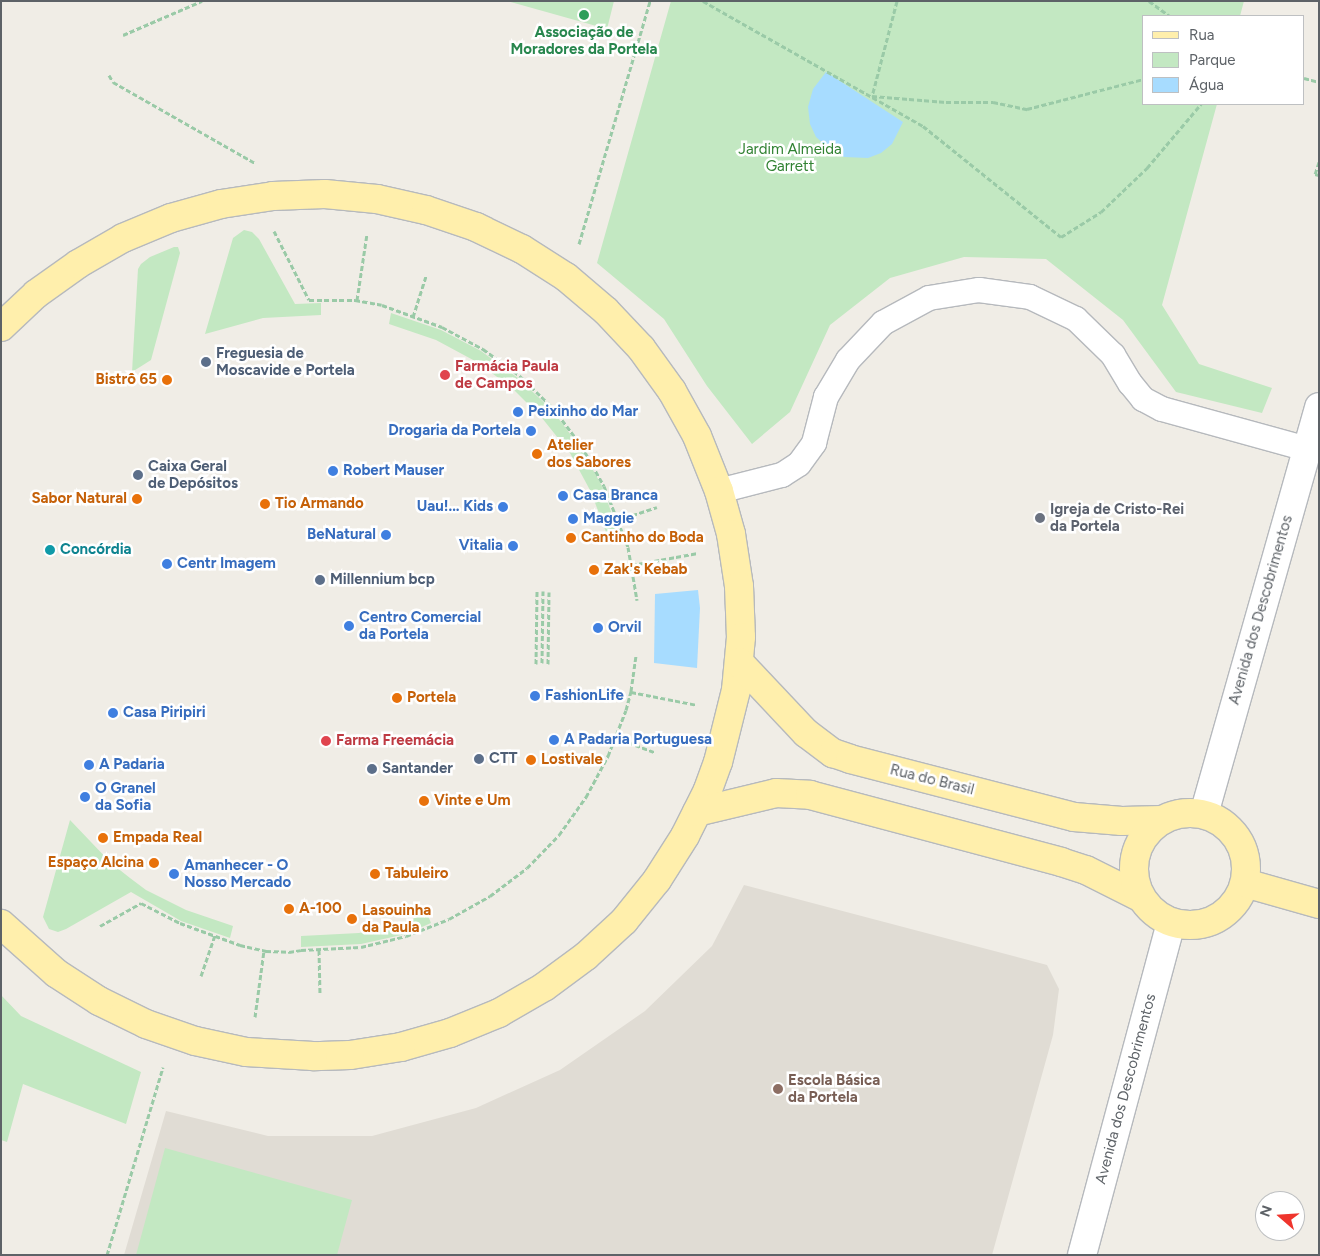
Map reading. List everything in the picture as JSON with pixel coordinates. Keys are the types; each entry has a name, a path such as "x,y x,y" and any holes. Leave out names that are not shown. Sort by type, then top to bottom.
{"main road":[{"path":"1,327 36,294 78,264 123,238 171,218 221,204 273,196 324,194 377,199 426,210 476,227 522,249 566,277 606,310 641,348 672,391 697,436 719,491 731,534 739,586 740,638 736,690 725,740 708,790 685,836 657,880 624,921 586,956 544,987 499,1013 450,1033 401,1047 350,1055 298,1057 246,1052 195,1041 146,1024 99,1001 56,973 1,924"},
{"name":"Rua do Brasil","path":"738,662 806,733 834,753 850,760 1074,816 1122,821 1162,820"},
{"path":"697,812 776,793 810,795 1062,862 1086,870 1140,897"},
{"path":"1180,813 1204,814 1226,825 1242,845 1247,864 1245,883 1237,901 1224,915 1198,926 1172,924 1154,914 1140,897 1134,881 1133,863 1138,846 1148,831 1162,820 1180,813"},
{"path":"1245,883 1319,904"}],"street":[{"name":"Avenida dos Descobrimentos","path":"1204,814 1319,407"},
{"name":"Avenida dos Descobrimentos","path":"1082,1255 1172,924"}],"lane":[{"path":"719,491 782,475 799,464 814,444 826,396 848,360 883,323 928,298 979,290 1030,297 1076,319 1113,355 1130,383 1144,399 1162,409 1307,449"}],"path":[{"path":"123,35 202,1"},
{"path":"578,245 650,1"},
{"path":"703,1 923,126 1061,237 1101,212 1147,168 1200,105"},
{"path":"872,96 897,1"},
{"path":"1149,1 1169,15"},
{"path":"109,75 113,82 262,167"},
{"path":"1305,78 1319,82"},
{"path":"872,96 946,102 993,102 1027,109 1142,80"},
{"path":"1319,162 1315,174 1319,176"},
{"path":"273,228 309,300 357,300 382,305 442,327 483,349 520,376 553,408 582,446 604,486 628,547 637,600"},
{"path":"357,300 366,240"},
{"path":"413,317 426,276"},
{"path":"618,520 657,507"},
{"path":"632,565 692,554"},
{"path":"536,664 537,591"},
{"path":"542,663 543,591"},
{"path":"548,664 549,592"},
{"path":"100,926 141,903 180,923 240,945 264,950 289,952 361,947 406,936 449,919 490,896 526,868 559,835 586,797 608,756 631,692 636,656"},
{"path":"631,692 691,704"},
{"path":"614,737 654,752"},
{"path":"201,976 215,936"},
{"path":"256,1010 264,950"},
{"path":"319,950 320,992"},
{"path":"107,1255 163,1066"}],"shaded area":[{"name":"Escola Básica da Portela","path":"744,885 1047,965 1059,989 1053,1035 992,1255 124,1255 166,1111 268,1136 372,1136 476,1108 560,1070 645,1011 712,946"}],"green space":[{"name":"Associação de Moradores da Portela","path":"507,1 614,1 607,29"},
{"name":"Jardim Almeida Garrett","path":"671,1 1244,1 1240,15 1142,15 1142,105 1217,105 1162,305 1199,364 1272,388 1262,413 1176,392 1123,320 1046,259 964,257 890,278 830,325 790,412 752,444 707,386 664,319 597,263"},
{"path":"244,230 252,232 259,239 295,304 321,303 321,315 263,318 205,334 233,238"},
{"path":"178,247 180,253 151,360 132,372 138,269 150,257"},
{"path":"391,313 441,330 481,351 518,378 552,410 580,447 602,486 620,537 609,540 591,492 570,453 542,418 511,387 475,361 436,340 389,324"},
{"path":"70,820 111,863 146,890 186,910 233,926 230,938 181,921 131,892 66,929 58,932 49,929 43,917"},
{"path":"427,913 431,923 406,934 361,944 301,947 301,936 359,933 402,923"},
{"path":"1,995 21,1016 141,1072 126,1124 23,1084 7,1142 1,1140"},
{"path":"165,1148 352,1200 337,1255 136,1255"}],"water":[{"path":"826,72 903,122 892,144 881,153 868,158 844,157 833,152 816,137 810,124 808,107 813,89"},
{"path":"698,590 700,608 697,668 654,663 655,594"}],"place":[{"name":"Associação de Moradores da Portela","path":"584,15"},
{"name":"Freguesia de Moscavide e Portela","path":"206,362"},
{"name":"Farmácia Paula de Campos","path":"445,375"},
{"name":"Bistrô 65","path":"167,380"},
{"name":"Peixinho do Mar","path":"518,412"},
{"name":"Drogaria da Portela","path":"531,431"},
{"name":"Atelier dos Sabores","path":"537,454"},
{"name":"Robert Mauser","path":"333,471"},
{"name":"Caixa Geral de Depósitos","path":"138,475"},
{"name":"Casa Branca","path":"563,496"},
{"name":"Sabor Natural","path":"137,499"},
{"name":"Tio Armando","path":"265,504"},
{"name":"Uau!... Kids","path":"503,507"},
{"name":"Igreja de Cristo-Rei da Portela","path":"1040,518"},
{"name":"Maggie","path":"573,519"},
{"name":"BeNatural","path":"386,535"},
{"name":"Cantinho do Boda","path":"571,538"},
{"name":"Vitalia","path":"513,546"},
{"name":"Concórdia","path":"50,550"},
{"name":"Centr Imagem","path":"167,564"},
{"name":"Zak's Kebab","path":"594,570"},
{"name":"Millennium bcp","path":"320,580"},
{"name":"Centro Comercial da Portela","path":"349,626"},
{"name":"Orvil","path":"598,628"},
{"name":"FashionLife","path":"535,696"},
{"name":"Portela","path":"397,698"},
{"name":"Casa Piripiri","path":"113,713"},
{"name":"A Padaria Portuguesa","path":"554,740"},
{"name":"Farma Freemácia","path":"326,741"},
{"name":"CTT","path":"479,759"},
{"name":"Lostivale","path":"531,760"},
{"name":"A Padaria","path":"89,765"},
{"name":"Santander","path":"372,769"},
{"name":"O Granel da Sofia","path":"85,797"},
{"name":"Vinte e Um","path":"424,801"},
{"name":"Empada Real","path":"103,838"},
{"name":"Espaço Alcina","path":"154,863"},
{"name":"Amanhecer - O Nosso Mercado","path":"174,874"},
{"name":"Tabuleiro","path":"375,874"},
{"name":"A-100","path":"289,909"},
{"name":"Lasouinha da Paula","path":"352,919"},
{"name":"Escola Básica da Portela","path":"778,1089"}]}
